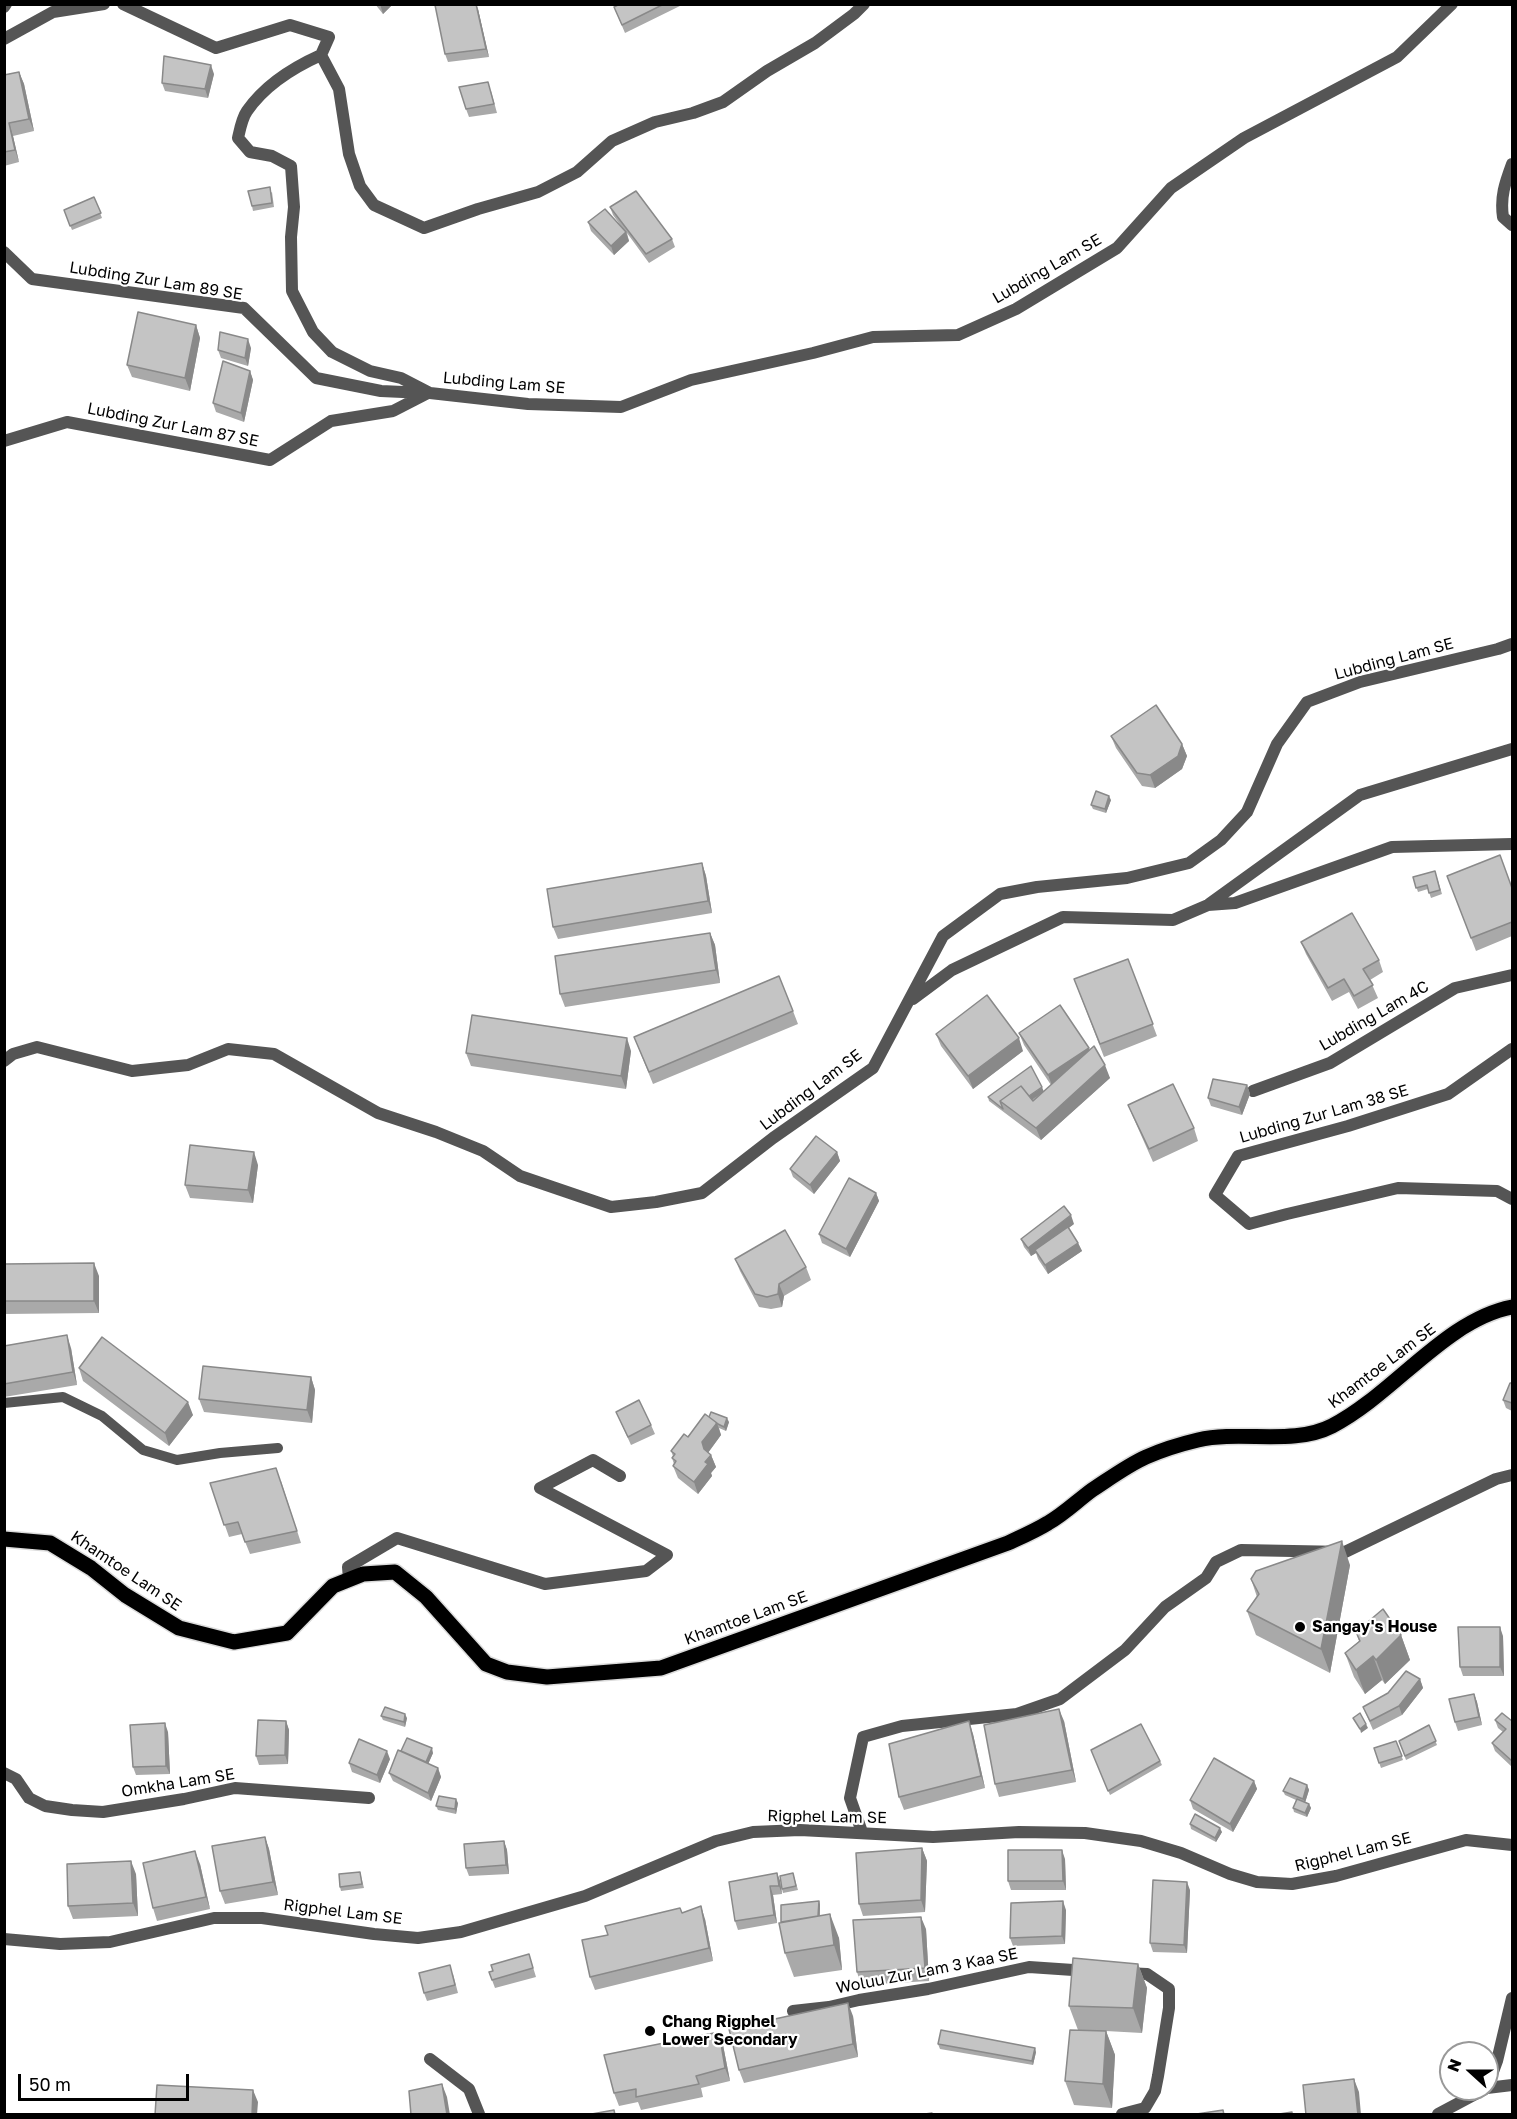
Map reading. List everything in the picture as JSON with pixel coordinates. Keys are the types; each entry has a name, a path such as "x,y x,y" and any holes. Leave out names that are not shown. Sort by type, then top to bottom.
{"main road":[{"name":"Khamtoe Lam SE","path":"4,1539 50,1543 92,1568 125,1595 179,1628 234,1642 287,1633 333,1586 363,1574 395,1572 426,1596 486,1664 507,1672 547,1677 662,1668 1008,1544 1049,1522 1145,1457 1199,1440 1239,1435 1298,1436 1330,1427 1353,1413 1477,1318 1496,1310 1512,1307"}],"street":[{"path":"4,39 53,12 104,4"},
{"path":"123,4 216,48 290,25 329,38 321,55 339,89 350,154 360,186 374,205 424,228 478,209 538,192 577,172 612,141 655,122 693,113 723,102 767,71 815,43 864,4"},
{"name":"Lubding Lam SE","path":"321,55 298,65 271,84 245,112 238,138 250,152 272,156 291,166 294,207 291,237 292,291 312,332 332,352 370,370 401,378 430,393 528,404 621,407 690,380 813,353 873,337 958,335 1016,309 1117,248 1171,188 1244,138 1397,57 1452,4"},
{"path":"1512,164 1504,183 1501,203 1503,218 1512,225"},
{"path":"1501,203 1512,196"},
{"name":"Lubding Zur Lam 89 SE","path":"4,252 32,279 244,308 316,378 381,391 430,393"},
{"name":"Lubding Zur Lam 87 SE","path":"4,441 67,422 270,460 331,421 393,411 430,393"},
{"name":"Lubding Lam SE","path":"4,1061 13,1054 37,1047 132,1071 188,1065 228,1049 274,1054 378,1113 436,1132 483,1151 520,1176 611,1207 656,1202 702,1192 773,1138 873,1068 943,936 1000,894 1037,887 1127,878 1189,863 1221,840 1247,813 1277,744 1307,702 1360,682 1512,644"},
{"path":"909,1002 952,970 1063,917 1173,920 1208,904 1360,795 1512,749"},
{"path":"1208,904 1234,903 1392,847 1512,844"},
{"name":"Lubding Lam 4C","path":"1253,1091 1330,1063 1455,988 1512,975"},
{"name":"Lubding Zur Lam 38 SE","path":"1512,1049 1448,1094 1348,1126 1238,1156 1215,1195 1249,1224 1398,1188 1497,1191 1512,1199"},
{"path":"349,1579 348,1567 397,1538 544,1584 646,1571 667,1555 540,1488 593,1460 620,1476"},
{"path":"862,1832 850,1798 863,1737 902,1726 1017,1714 1060,1699 1125,1650 1164,1607 1206,1578 1216,1562 1241,1550 1345,1552 1496,1479 1512,1474"},
{"name":"Omkha Lam SE","path":"4,1773 16,1779 29,1798 45,1806 72,1810 103,1812 236,1788 369,1798"},
{"name":"Rigphel Lam SE","path":"4,1939 60,1944 110,1942 214,1918 262,1918 418,1938 461,1932 585,1896 716,1841 765,1832 800,1830 933,1837 1019,1832 1085,1833 1141,1841 1181,1853 1230,1874 1257,1882 1292,1884 1336,1876 1466,1840 1512,1845"},
{"name":"Woluu Zur Lam 3 Kaa SE","path":"793,2011 830,2007 928,1989 1029,1967 1147,1974 1169,1989 1169,2008 1155,2091 1145,2109 1122,2115"},
{"path":"1499,2053 1512,1998"},
{"path":"430,2059 469,2089 479,2115"},
{"path":"1438,2115 1463,2101"}],"lane":[{"path":"4,1403 63,1396 102,1416 143,1450 177,1460 219,1453 278,1448"}],"building":[{"path":"476,4 486,49 445,54 435,5"},
{"path":"620,4 664,4 622,25 614,7"},
{"path":"164,56 211,65 205,89 162,83"},
{"path":"19,72 29,119 9,123 15,150 4,152 4,75"},
{"path":"488,82 494,104 466,109 459,87"},
{"path":"270,187 272,203 252,206 248,191"},
{"path":"636,191 672,239 646,254 610,207"},
{"path":"94,197 101,213 70,226 64,210"},
{"path":"605,209 626,232 611,246 588,222"},
{"path":"138,312 196,325 185,378 127,365"},
{"path":"220,332 248,339 245,358 218,350"},
{"path":"223,361 250,371 241,413 213,403"},
{"path":"1156,705 1182,744 1178,756 1150,775 1137,773 1111,736"},
{"path":"1096,791 1109,796 1105,809 1091,805"},
{"path":"1500,855 1512,888 1512,922 1471,938 1447,876"},
{"path":"702,863 708,901 553,927 547,889"},
{"path":"1435,871 1440,890 1429,893 1427,885 1416,888 1413,877"},
{"path":"1352,913 1379,960 1363,969 1373,985 1354,996 1344,979 1328,988 1301,942"},
{"path":"710,933 716,970 560,994 555,956"},
{"path":"1128,959 1153,1024 1100,1044 1074,979"},
{"path":"779,976 793,1011 649,1072 634,1037"},
{"path":"987,995 1019,1038 968,1076 936,1034"},
{"path":"1060,1005 1089,1048 1048,1075 1019,1033"},
{"path":"472,1015 627,1038 621,1076 466,1053"},
{"path":"1094,1046 1105,1065 1036,1128 1000,1101 1021,1086 1033,1101"},
{"path":"1031,1066 1042,1087 1029,1096 1021,1086 1000,1101 1003,1109 988,1097"},
{"path":"1213,1079 1247,1085 1239,1107 1208,1098"},
{"path":"1173,1084 1194,1128 1149,1149 1128,1105"},
{"path":"816,1136 837,1152 810,1185 790,1169"},
{"path":"190,1145 254,1152 248,1190 185,1185"},
{"path":"849,1178 876,1193 846,1249 819,1234"},
{"path":"1064,1206 1071,1215 1028,1248 1021,1239"},
{"path":"1068,1227 1078,1243 1045,1265 1035,1250"},
{"path":"785,1230 806,1267 779,1284 778,1294 767,1297 755,1294 735,1259"},
{"path":"94,1263 94,1301 4,1301 4,1264"},
{"path":"67,1335 73,1372 4,1384 4,1346"},
{"path":"102,1337 188,1402 165,1433 79,1368"},
{"path":"203,1366 311,1377 307,1410 199,1399"},
{"path":"1512,1383 1512,1403 1503,1400"},
{"path":"639,1400 651,1425 628,1437 616,1412"},
{"path":"711,1412 727,1418 724,1427 709,1417"},
{"path":"705,1414 717,1423 702,1442 704,1449 711,1455 705,1462 708,1464 694,1482 673,1466 676,1461 672,1458 675,1454 671,1451 684,1434 688,1437"},
{"path":"276,1468 297,1531 245,1542 238,1522 224,1525 210,1483"},
{"path":"1342,1541 1321,1649 1247,1611 1259,1594 1251,1579 1256,1571"},
{"path":"1383,1609 1401,1635 1376,1660 1373,1656 1356,1670 1345,1653 1360,1641 1356,1632"},
{"path":"1458,1627 1500,1627 1500,1667 1460,1667"},
{"path":"1406,1671 1420,1679 1399,1706 1370,1721 1363,1707 1388,1693"},
{"path":"1474,1694 1479,1717 1455,1722 1449,1699"},
{"path":"385,1707 405,1714 404,1722 381,1716"},
{"path":"1059,1709 1072,1770 995,1784 984,1725"},
{"path":"1360,1713 1366,1724 1360,1729 1353,1718"},
{"path":"1502,1713 1512,1721 1512,1761 1492,1743 1506,1729 1495,1720"},
{"path":"258,1720 286,1721 285,1755 256,1756"},
{"path":"969,1721 981,1776 899,1797 889,1744"},
{"path":"165,1723 166,1766 133,1767 130,1725"},
{"path":"1141,1724 1160,1761 1108,1791 1091,1750"},
{"path":"1429,1725 1436,1741 1405,1756 1399,1741"},
{"path":"407,1738 432,1748 426,1762 401,1751"},
{"path":"359,1739 387,1751 377,1775 349,1763"},
{"path":"1396,1741 1402,1756 1379,1763 1374,1748"},
{"path":"398,1750 438,1768 428,1793 389,1773"},
{"path":"1214,1758 1254,1781 1230,1824 1190,1800"},
{"path":"1290,1778 1307,1785 1303,1799 1283,1791"},
{"path":"439,1796 456,1799 455,1809 436,1806"},
{"path":"1297,1799 1309,1804 1305,1813 1293,1808"},
{"path":"1195,1814 1220,1828 1215,1838 1190,1824"},
{"path":"265,1837 273,1882 220,1891 212,1846"},
{"path":"504,1841 506,1865 466,1868 464,1844"},
{"path":"922,1848 921,1900 859,1904 856,1853"},
{"path":"1008,1850 1062,1850 1063,1881 1008,1881"},
{"path":"195,1851 206,1897 153,1908 143,1863"},
{"path":"131,1861 133,1903 68,1906 67,1864"},
{"path":"360,1872 362,1884 340,1887 339,1874"},
{"path":"777,1873 779,1886 770,1886 774,1915 735,1921 729,1882"},
{"path":"793,1873 796,1886 782,1889 780,1876"},
{"path":"1153,1880 1187,1882 1184,1945 1150,1943"},
{"path":"819,1901 818,1916 781,1922 781,1905"},
{"path":"1063,1901 1062,1936 1010,1938 1011,1903"},
{"path":"701,1906 709,1948 590,1977 582,1940 608,1935 605,1926 680,1908 682,1913"},
{"path":"830,1914 834,1945 785,1953 779,1923"},
{"path":"921,1917 925,1968 857,1972 853,1920"},
{"path":"529,1954 533,1968 492,1980 489,1972 493,1971 491,1965"},
{"path":"1073,1958 1138,1964 1133,2008 1069,2006"},
{"path":"450,1965 455,1985 424,1993 419,1973"},
{"path":"848,2003 853,2044 739,2070 729,2029"},
{"path":"941,2030 1035,2048 1032,2061 938,2044"},
{"path":"1070,2030 1106,2031 1103,2084 1065,2081"},
{"path":"719,2032 725,2068 696,2076 699,2084 636,2097 636,2089 614,2093 604,2055"},
{"path":"1354,2079 1358,2115 1306,2115 1303,2085"},
{"path":"442,2084 447,2115 411,2115 409,2091"},
{"path":"157,2085 253,2090 252,2115 155,2115"},
{"path":"614,2110 615,2115 586,2115"},
{"path":"1223,2110 1224,2115 1190,2115"},
{"path":"1292,2112 1292,2115 1273,2115"}],"place":[{"name":"Sangay's House","path":"1300,1627"},
{"name":"Chang Rigphel Lower Secondary","path":"650,2031"}]}
